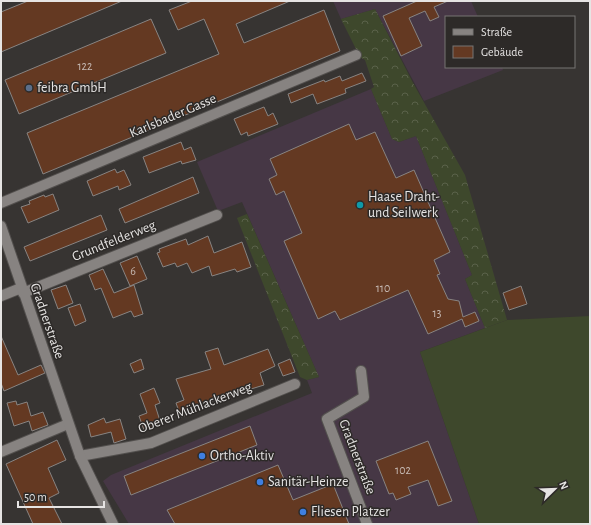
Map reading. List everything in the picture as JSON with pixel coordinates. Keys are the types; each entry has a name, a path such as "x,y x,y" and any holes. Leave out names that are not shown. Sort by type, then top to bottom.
{"street":[{"name":"Karlsbader Gasse","path":"1,203 356,55"},
{"name":"Grundfelderweg","path":"1,296 22,290 217,215"},
{"name":"Gradnerstraße","path":"1,226 80,456 113,524"},
{"name":"Gradnerstraße","path":"361,370 364,397 327,419 367,524"},
{"name":"Oberer Mühlackerweg","path":"80,456 92,452 151,443 295,384"},
{"path":"1,452 68,424"}],"shaded area":[{"path":"333,1 471,1 478,16 445,16 445,68 502,68 503,70 424,101 375,9 341,19"},
{"path":"371,89 392,139 399,142 416,136 472,275 465,279 485,328 420,352 479,524 129,524 103,481 111,475 312,393 307,380 319,377 242,202 218,211 197,162"}],"green space":[{"path":"375,9 413,83 465,175 507,320 485,328 465,279 472,275 416,136 399,142 392,139 371,89 374,87 365,60 360,57 341,19"},
{"path":"247,214 319,377 307,380 300,377 237,218"},
{"path":"590,316 590,524 479,524 420,352 507,320"}],"building":[{"path":"28,1 122,1 1,52 1,12"},
{"path":"192,1 290,1 236,24 244,43 324,10 340,51 43,174 27,133 219,54 204,19 178,30 169,10"},
{"path":"417,1 448,1 434,7 439,17 430,21 425,11 409,18 422,46 401,56 383,16"},
{"path":"151,19 166,53 19,114 5,80"},
{"path":"362,73 366,81 345,89 346,93 317,104 313,94 291,103 288,94 324,80 325,82 340,76 342,81"},
{"path":"264,107 268,116 273,113 278,124 248,136 247,132 241,135 234,119"},
{"name":"Haase Draht- und Seilwerk","path":"349,124 356,140 375,132 396,178 414,170 450,252 434,260 440,274 437,275 448,299 459,301 463,317 475,312 479,321 465,327 462,319 428,334 408,290 340,320 335,311 318,319 284,241 302,233 284,191 276,195 269,179 277,175 270,159"},
{"path":"181,142 184,150 191,147 196,160 182,164 181,161 149,173 143,157"},
{"path":"115,169 117,173 124,170 131,185 119,190 118,186 93,196 87,181"},
{"path":"193,177 199,193 125,223 119,209"},
{"path":"53,194 59,210 28,223 21,207 30,204 29,201 44,195 45,197"},
{"path":"101,215 107,230 30,261 24,247"},
{"path":"208,236 214,253 242,242 251,267 237,272 235,269 212,276 209,266 192,273 187,263 177,267 175,263 163,267 157,253 160,252 159,249 186,239 188,245"},
{"path":"137,256 147,279 130,286 120,263"},
{"path":"103,269 114,293 134,285 143,314 134,317 131,311 113,318 101,288 95,290 89,275"},
{"path":"66,285 73,303 58,309 51,290"},
{"path":"521,286 527,304 509,310 503,293"},
{"path":"80,304 86,321 75,326 68,308"},
{"path":"1,336 18,375 41,365 45,373 4,391 1,383"},
{"path":"218,348 224,365 268,349 275,366 260,373 264,385 196,406 198,411 181,417 176,403 184,400 176,379 211,369 205,352"},
{"path":"141,359 144,369 134,373 130,364"},
{"path":"290,359 295,372 283,376 278,364"},
{"path":"154,388 160,403 155,405 161,424 144,430 139,416 147,413 140,394"},
{"path":"16,401 17,405 27,402 31,416 43,412 48,425 32,431 29,421 14,426 7,403"},
{"path":"104,418 106,423 120,419 126,439 114,443 111,432 91,437 88,425"},
{"path":"250,426 257,445 131,495 124,476"},
{"path":"57,440 66,460 48,468 59,493 49,498 62,524 33,524 6,464"},
{"path":"428,441 452,501 438,506 428,480 408,487 411,494 396,500 393,493 389,494 376,461"},
{"name":"Sanitär-Heinze","path":"278,465 293,500 333,484 349,524 175,524 167,510"}],"place":[{"name":"feibra GmbH","path":"29,88"},
{"name":"Haase Draht- und Seilwerk","path":"360,205"},
{"name":"Ortho-Aktiv","path":"202,456"},
{"name":"Sanitär-Heinze","path":"260,482"},
{"name":"Fliesen Platzer","path":"303,512"}]}
